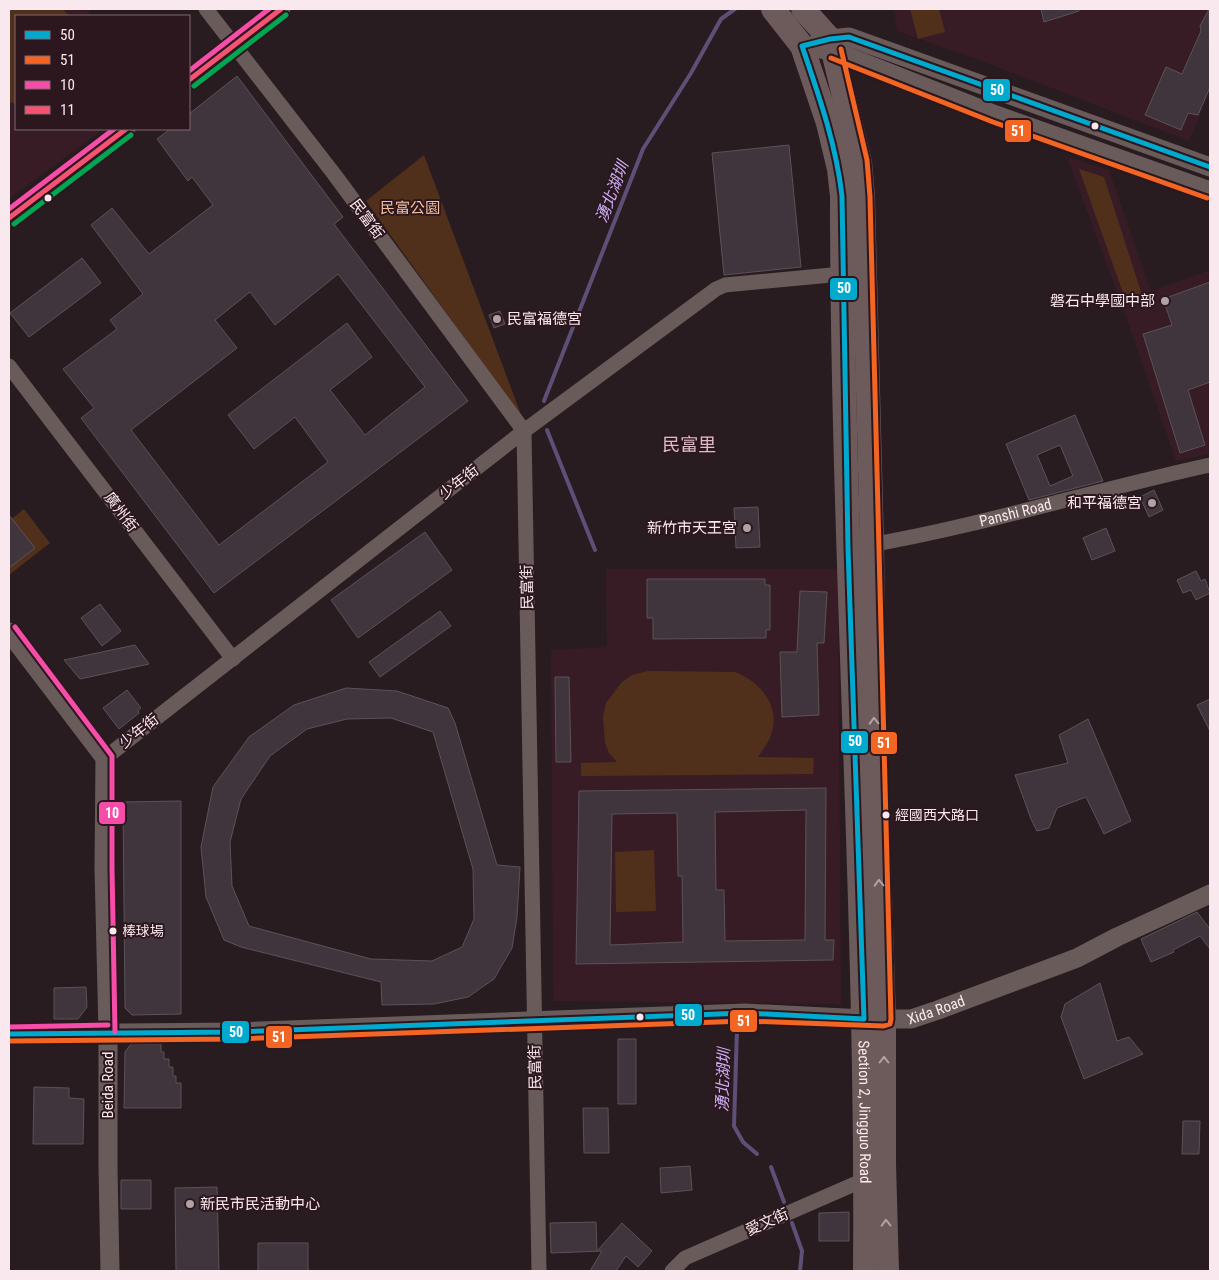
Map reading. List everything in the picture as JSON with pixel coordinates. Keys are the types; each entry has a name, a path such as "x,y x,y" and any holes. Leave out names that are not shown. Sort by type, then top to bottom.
{"main road":[{"name":"Section 2, Jingguo Road","path":"773,9 802,46 828,123 842,196 848,548 874,1019 884,1163 887,1271"},
{"name":"Section 2, Jingguo Road","path":"803,9 832,45 860,162 861,180 872,544 874,703 874,1019 866,1179 865,1271"}],"street":[{"name":"民富街","path":"206,9 334,174 524,431 539,1271"},
{"path":"190,79 281,9"},
{"path":"802,46 832,45 849,37 1210,167"},
{"path":"832,45 996,115 1210,191"},
{"path":"1071,142 1078,119"},
{"path":"9,218 125,130"},
{"name":"少年街","path":"105,758 524,431 716,289 725,285 842,274"},
{"name":"廣州街","path":"9,366 233,659"},
{"name":"Panshi Road","path":"848,548 977,523 1210,465"},
{"path":"9,632 105,758"},
{"name":"Beida Road","path":"105,758 104,868 108,1032 110,1271"},
{"name":"Xida Road","path":"9,1034 236,1032 745,1013 912,1019 1078,958 1117,937 1210,894"},
{"name":"愛文街","path":"672,1271 685,1258 866,1179"}],"shaded area":[{"path":"9,9 86,9 91,15 15,15 15,130 102,130 9,199"},
{"path":"896,9 1210,9 1210,92 1189,141 979,60 897,31 894,11"},
{"name":"磐石中學國中部","path":"1067,157 1109,170 1151,291 1210,270 1210,454 1176,461 1124,311"},
{"path":"606,569 838,569 841,1004 553,1001 551,650 607,647"}],"green space":[{"path":"9,9 63,9 68,15 15,15 15,104 9,102"},
{"path":"910,9 939,9 945,32 918,39"},
{"name":"民富公園","path":"424,155 523,420 366,201"},
{"path":"1079,169 1104,177 1143,298 1127,304"},
{"path":"24,509 50,543 9,575 9,521"},
{"path":"648,671 735,672 745,677 762,690 768,698 774,718 769,740 758,757 814,758 813,774 581,776 581,763 617,762 609,753 605,743 603,716 606,703 622,682 632,675"},
{"path":"654,850 656,911 616,912 615,852"}],"building":[{"path":"1041,9 1079,9 1079,11 1044,22"},
{"path":"1209,9 1210,87 1198,115 1188,113 1181,130 1145,115 1166,67 1182,74 1201,31 1200,26"},
{"path":"237,76 343,217 334,224 468,401 214,593 81,418 94,408 63,369 117,329 110,320 143,294 91,225 112,208 149,254 213,205 192,177 188,181 157,139 169,130 190,130 190,113","holes":["338,274 425,387 365,435 330,390 372,357 347,323 228,415 254,449 295,417 328,462 219,545 131,430 237,348 215,320 250,292 275,325"]},
{"path":"789,145 801,267 724,275 712,153"},
{"path":"82,258 101,283 29,337 10,313"},
{"path":"1210,282 1210,382 1188,390 1205,445 1180,453 1143,334 1172,325 1163,299"},
{"name":"民富福德宮","path":"500,311 505,324 494,328 489,315"},
{"path":"1075,415 1103,481 1029,500 1006,444","holes":["1060,445 1073,476 1050,486 1037,455"]},
{"name":"和平福德宮","path":"1154,490 1163,510 1149,517 1140,497"},
{"name":"新竹市天王宮","path":"758,507 760,547 736,548 734,508"},
{"path":"9,515 35,548 9,568"},
{"path":"1106,528 1115,551 1092,560 1083,538"},
{"path":"425,532 452,570 358,638 331,600"},
{"path":"1196,571 1201,581 1205,579 1210,593 1196,600 1191,590 1183,593 1177,580"},
{"path":"647,579 765,579 765,585 770,585 770,630 766,630 766,638 653,639 653,618 647,618"},
{"path":"800,591 827,592 824,643 817,643 819,715 782,717 780,652 797,652"},
{"path":"100,604 121,631 102,646 81,618"},
{"path":"440,611 451,626 380,677 369,662"},
{"path":"135,645 149,664 80,679 64,660"},
{"path":"555,677 569,677 571,762 556,762"},
{"path":"346,688 397,691 448,708 455,723 497,865 520,867 517,917 512,948 494,979 468,997 434,1004 382,1005 381,982 241,947 224,940 206,897 201,847 213,787 249,737 294,705","holes":["391,718 433,732 473,869 474,919 462,947 432,961 371,959 249,926 232,886 230,842 241,799 270,756 307,729 347,719"]},
{"path":"127,690 141,708 138,710 139,713 119,729 103,708"},
{"path":"1210,699 1210,731 1197,705"},
{"path":"1088,719 1131,821 1104,834 1086,797 1057,808 1049,828 1037,831 1015,775 1068,763 1059,735"},
{"path":"826,788 825,940 834,940 833,960 576,964 579,791","holes":["806,810 805,940 725,941 724,890 716,890 715,812","677,813 678,876 682,876 683,942 610,945 612,814"]},
{"path":"181,801 181,1014 132,1015 125,1008 123,802"},
{"path":"1197,912 1210,929 1210,949 1200,936 1173,950 1174,952 1151,962 1141,939"},
{"path":"1100,983 1117,1041 1129,1037 1143,1054 1084,1079 1061,1017 1065,1004"},
{"path":"86,987 87,1007 78,1019 54,1019 54,988"},
{"path":"618,1039 636,1039 636,1104 618,1104"},
{"path":"131,1044 161,1044 161,1052 164,1052 164,1059 169,1059 169,1067 173,1067 173,1076 176,1076 176,1083 181,1083 181,1108 124,1108 125,1052"},
{"path":"34,1087 69,1088 69,1098 84,1099 83,1144 33,1144"},
{"path":"583,1108 608,1108 609,1153 584,1153"},
{"path":"1183,1121 1200,1121 1199,1154 1182,1154"},
{"path":"690,1166 692,1190 661,1193 660,1168"},
{"path":"121,1180 151,1180 151,1209 121,1209"},
{"path":"217,1187 219,1271 176,1271 175,1188"},
{"path":"849,1212 849,1241 819,1241 819,1213"},
{"path":"596,1222 597,1251 622,1223 652,1251 638,1267 626,1256 616,1271 590,1271 602,1251 551,1253 550,1223"},
{"path":"258,1243 308,1243 308,1271 258,1271"}],"waterway":[{"name":"湧北湖圳","path":"544,401 643,149 691,73 721,19 735,9"},
{"name":"湧北湖圳","path":"547,430 595,550"},
{"name":"湧北湖圳","path":"737,1029 734,1126 743,1142 757,1154"},
{"name":"湧北湖圳","path":"771,1167 784,1202"},
{"name":"湧北湖圳","path":"792,1223 802,1251 800,1271"}],"transit line":[{"name":"10","path":"190,70 269,9"},
{"name":"11","path":"190,79 281,9"},
{"path":"194,86 286,15"},
{"name":"50","path":"9,1034 236,1032 745,1013 864,1019 848,548 842,196 831,139 802,46 830,39 849,37 1210,167"},
{"name":"51","path":"9,1041 236,1039 745,1021 884,1026 890,1024 870,197 867,160 841,49"},
{"name":"51","path":"831,58 993,122 1207,198"},
{"name":"10","path":"9,209 113,130"},
{"name":"11","path":"9,218 125,130"},
{"path":"14,224 131,135"},
{"name":"10","path":"15,627 112,756 115,1032"},
{"name":"10","path":"9,1027 108,1025"}],"place":[{"name":"磐石中學國中部","path":"1165,301"},
{"name":"民富福德宮","path":"497,319"},
{"name":"和平福德宮","path":"1152,503"},
{"name":"新竹市天王宮","path":"747,528"},
{"name":"經國西大路口","path":"886,815"},
{"name":"棒球場","path":"113,931"},
{"name":"新民市民活動中心","path":"190,1204"}],"district":[{"name":"民富里","path":"689,444"}]}
